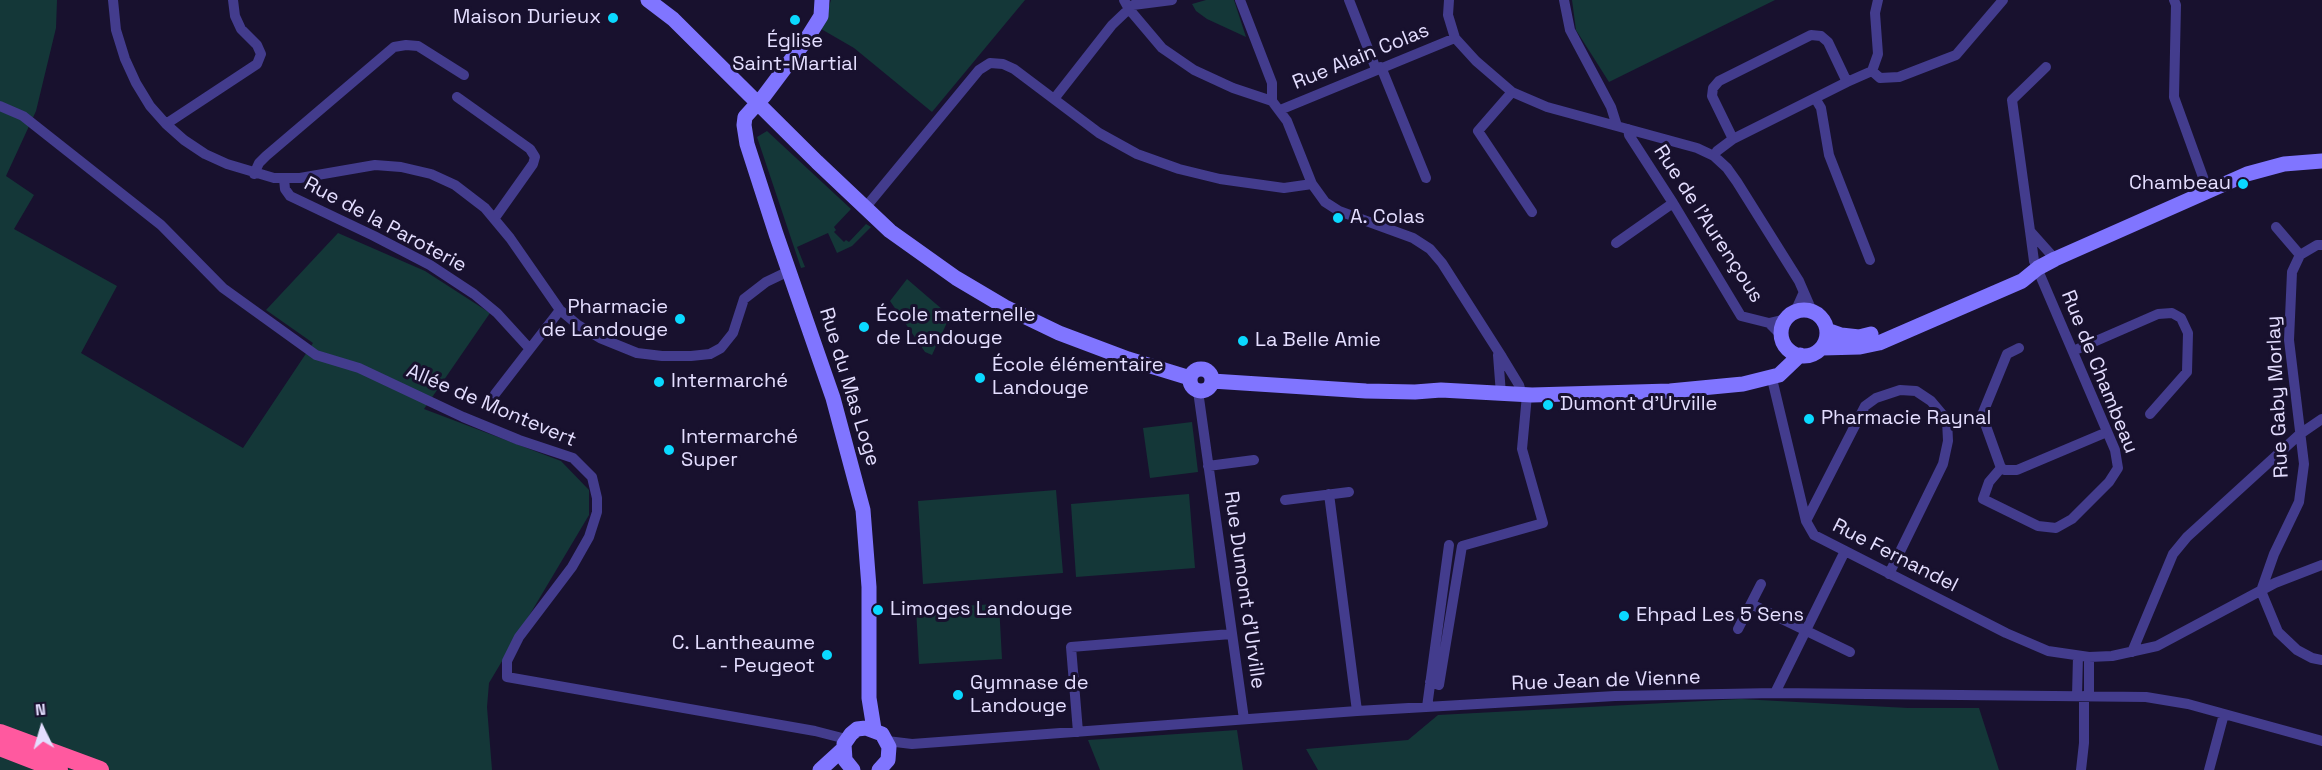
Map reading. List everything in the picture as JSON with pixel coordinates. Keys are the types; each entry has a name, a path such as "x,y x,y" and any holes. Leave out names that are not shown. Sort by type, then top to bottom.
{"highway":[{"path":"0,733 100,770"},
{"path":"0,747 59,770"}],"main road":[{"path":"648,0 667,13 890,231 956,278 1005,307 1078,341 1205,390 1212,381 1366,391 1441,390 1525,395 1670,391 1743,384 1779,375 1800,355"},
{"path":"759,103 821,16 822,0"},
{"name":"Rue du Mas Loge","path":"759,103 745,117 744,125 750,153 833,398 863,510 869,587 869,698 874,729"},
{"path":"1783,340 1794,353 1800,355 1811,355 1822,348 1860,347 1879,343 2022,280 2055,259 2247,174 2284,164 2322,160"},
{"path":"1827,330 1841,335 1859,337 1876,333 2018,272 2038,268"},
{"path":"1769,377 1780,360 1783,340 1791,315 1812,311 1822,319 1827,330 1822,348"},
{"name":"Rue du Mas Loge","path":"849,739 869,698"},
{"path":"824,768 849,739 874,729 882,734 888,748 885,764 879,770"},
{"path":"849,739 845,760 852,769"},
{"path":"824,768 852,769"}],"street":[{"path":"113,0 116,30 125,59 150,106 166,124 205,154 255,174 284,179 375,165 401,167 430,174 455,185 484,208 510,238 560,310 578,325 600,338 637,353 662,356 710,354 729,340 744,299 750,292 789,271"},
{"path":"166,124 257,64 261,54 257,45 240,29 235,16 233,0"},
{"path":"1126,4 1172,0"},
{"path":"1240,0 1272,83 1272,101"},
{"path":"1348,0 1426,178"},
{"path":"1449,0 1448,15 1455,38 1476,61 1512,92 1547,107 1697,148 1714,156 1737,182 1799,281 1812,311"},
{"name":"Rue de l'Aurençous","path":"1564,0 1570,30 1622,128 1629,135 1673,203 1741,316 1769,324 1783,340"},
{"path":"1714,156 1733,139 1872,71 1878,54 1875,13 1878,0"},
{"path":"1872,71 1880,78 1899,77 1956,55 2003,0"},
{"path":"2174,0 2176,5 2174,97 2208,191"},
{"path":"1054,99 1126,4"},
{"path":"1126,4 1162,48 1194,70 1243,92 1272,101 1287,121 1312,184 1325,202 1339,211 1413,238 1430,249 1525,395 1522,449 1543,523 1462,546 1440,685 1430,682"},
{"path":"1733,139 1712,96 1713,88 1719,81 1811,35 1821,36 1828,42 1847,82"},
{"name":"Rue Alain Colas","path":"1280,110 1455,38"},
{"path":"255,174 259,163 266,156 394,47 418,46 464,75"},
{"path":"866,208 979,70 990,63 1003,64 1014,69 1099,134 1137,154 1179,169 1220,179 1284,188 1312,184"},
{"name":"Rue de Chambeau","path":"2001,468 1989,482 1983,499 2038,526 2056,528 2072,519 2109,482 2118,468 2115,450 2034,261 2012,100 2046,67"},
{"path":"1512,92 1478,131 1532,212"},
{"path":"457,97 530,149 535,157 494,219"},
{"path":"1815,99 1821,108 1829,155 1870,260"},
{"name":"Allée de Montevert","path":"0,106 23,116 51,137 161,225 223,288 316,355 359,368 463,417 519,440 573,458 592,477 597,498 597,512 589,537 572,567 519,637 507,661 507,677 815,731 849,739"},
{"name":"Rue de la Paroterie","path":"284,179 285,189 290,196 374,236 430,266 474,294 497,313 530,348"},
{"path":"1616,243 1673,203"},
{"path":"2276,227 2300,255 2322,244"},
{"path":"2030,231 2055,259"},
{"name":"Rue Gaby Morlay","path":"2261,591 2274,554 2299,502 2304,464 2289,340 2292,272 2300,255"},
{"path":"1791,315 1803,294"},
{"path":"495,394 560,310"},
{"path":"2073,351 2158,314 2172,313 2181,318 2188,333 2187,372 2150,414"},
{"name":"Rue de l'Aurençous","path":"1769,324 1791,315"},
{"path":"2019,348 2007,354 1982,415 2001,468 2017,470 2107,432"},
{"path":"1497,349 1501,394"},
{"name":"Rue Fernandel","path":"1769,377 1773,383 1806,521 1814,535 2029,644 2048,651 2084,656 2132,652 2157,646 2275,583 2322,565"},
{"name":"Rue Dumont d'Urville","path":"1194,385 1208,466 1244,719"},
{"path":"1806,521 1865,406 1876,398 1900,390 1916,391 1931,401 1947,420 1948,441 1943,464 1889,574"},
{"path":"2132,652 2173,555 2187,537 2302,433 2322,419"},
{"name":"Rue Dumont d'Urville","path":"1208,466 1254,460"},
{"path":"1285,500 1349,492"},
{"path":"1329,494 1358,711"},
{"path":"1427,707 1449,545"},
{"path":"1775,693 1845,551"},
{"path":"1738,629 1761,584"},
{"path":"2261,591 2278,632 2297,650 2312,658 2322,660"},
{"path":"1751,604 1850,652"},
{"path":"1078,732 1071,646 1231,634"},
{"path":"2081,770 2084,743 2084,656"},
{"name":"Rue Jean de Vienne","path":"888,748 912,744 1358,711 1615,696 1775,693 2166,699 2322,741"},
{"path":"2209,770 2224,714"}],"green space":[{"path":"0,0 57,0 56,28 36,111 6,176 34,195 14,229 117,286 81,353 243,448 313,343 266,310 338,233 425,271 490,313 424,409 561,461 589,490 589,515 489,683 487,707 492,770 0,770"},
{"path":"831,0 1025,0 932,112 854,48 816,26 828,10"},
{"path":"1206,0 1234,0 1246,37 1207,19 1196,11 1192,4"},
{"path":"1572,0 1775,0 1609,82 1576,30"},
{"path":"767,131 851,209 834,227 836,230 834,232 844,242 846,240 849,242 866,224 871,227 852,246 837,253 828,233 797,247 805,267 801,268 757,137"},
{"path":"907,279 950,316 932,355 925,352 890,301"},
{"path":"1192,422 1198,472 1150,478 1143,428"},
{"path":"1056,490 1063,573 923,584 918,501"},
{"path":"1189,494 1195,568 1076,577 1071,504"},
{"path":"999,604 1002,659 919,664 916,608"},
{"path":"1741,699 1908,708 1979,708 1999,770 1318,770 1306,749 1408,740 1438,715"},
{"path":"1237,730 1243,770 1100,770 1088,740"}],"place":[{"name":"Maison Durieux","path":"613,18"},
{"name":"Église Saint-Martial","path":"795,20"},
{"name":"Chambeau","path":"2243,184"},
{"name":"A. Colas","path":"1338,218"},
{"name":"Pharmacie de Landouge","path":"680,319"},
{"name":"École maternelle de Landouge","path":"864,327"},
{"name":"La Belle Amie","path":"1243,341"},
{"name":"École élémentaire Landouge","path":"980,378"},
{"name":"Intermarché","path":"659,382"},
{"name":"Dumont d'Urville","path":"1548,405"},
{"name":"Pharmacie Raynal","path":"1809,419"},
{"name":"Intermarché Super","path":"669,450"},
{"name":"Limoges Landouge","path":"878,610"},
{"name":"Ehpad Les 5 Sens","path":"1624,616"},
{"name":"C. Lantheaume - Peugeot","path":"827,655"},
{"name":"Gymnase de Landouge","path":"958,695"}]}
